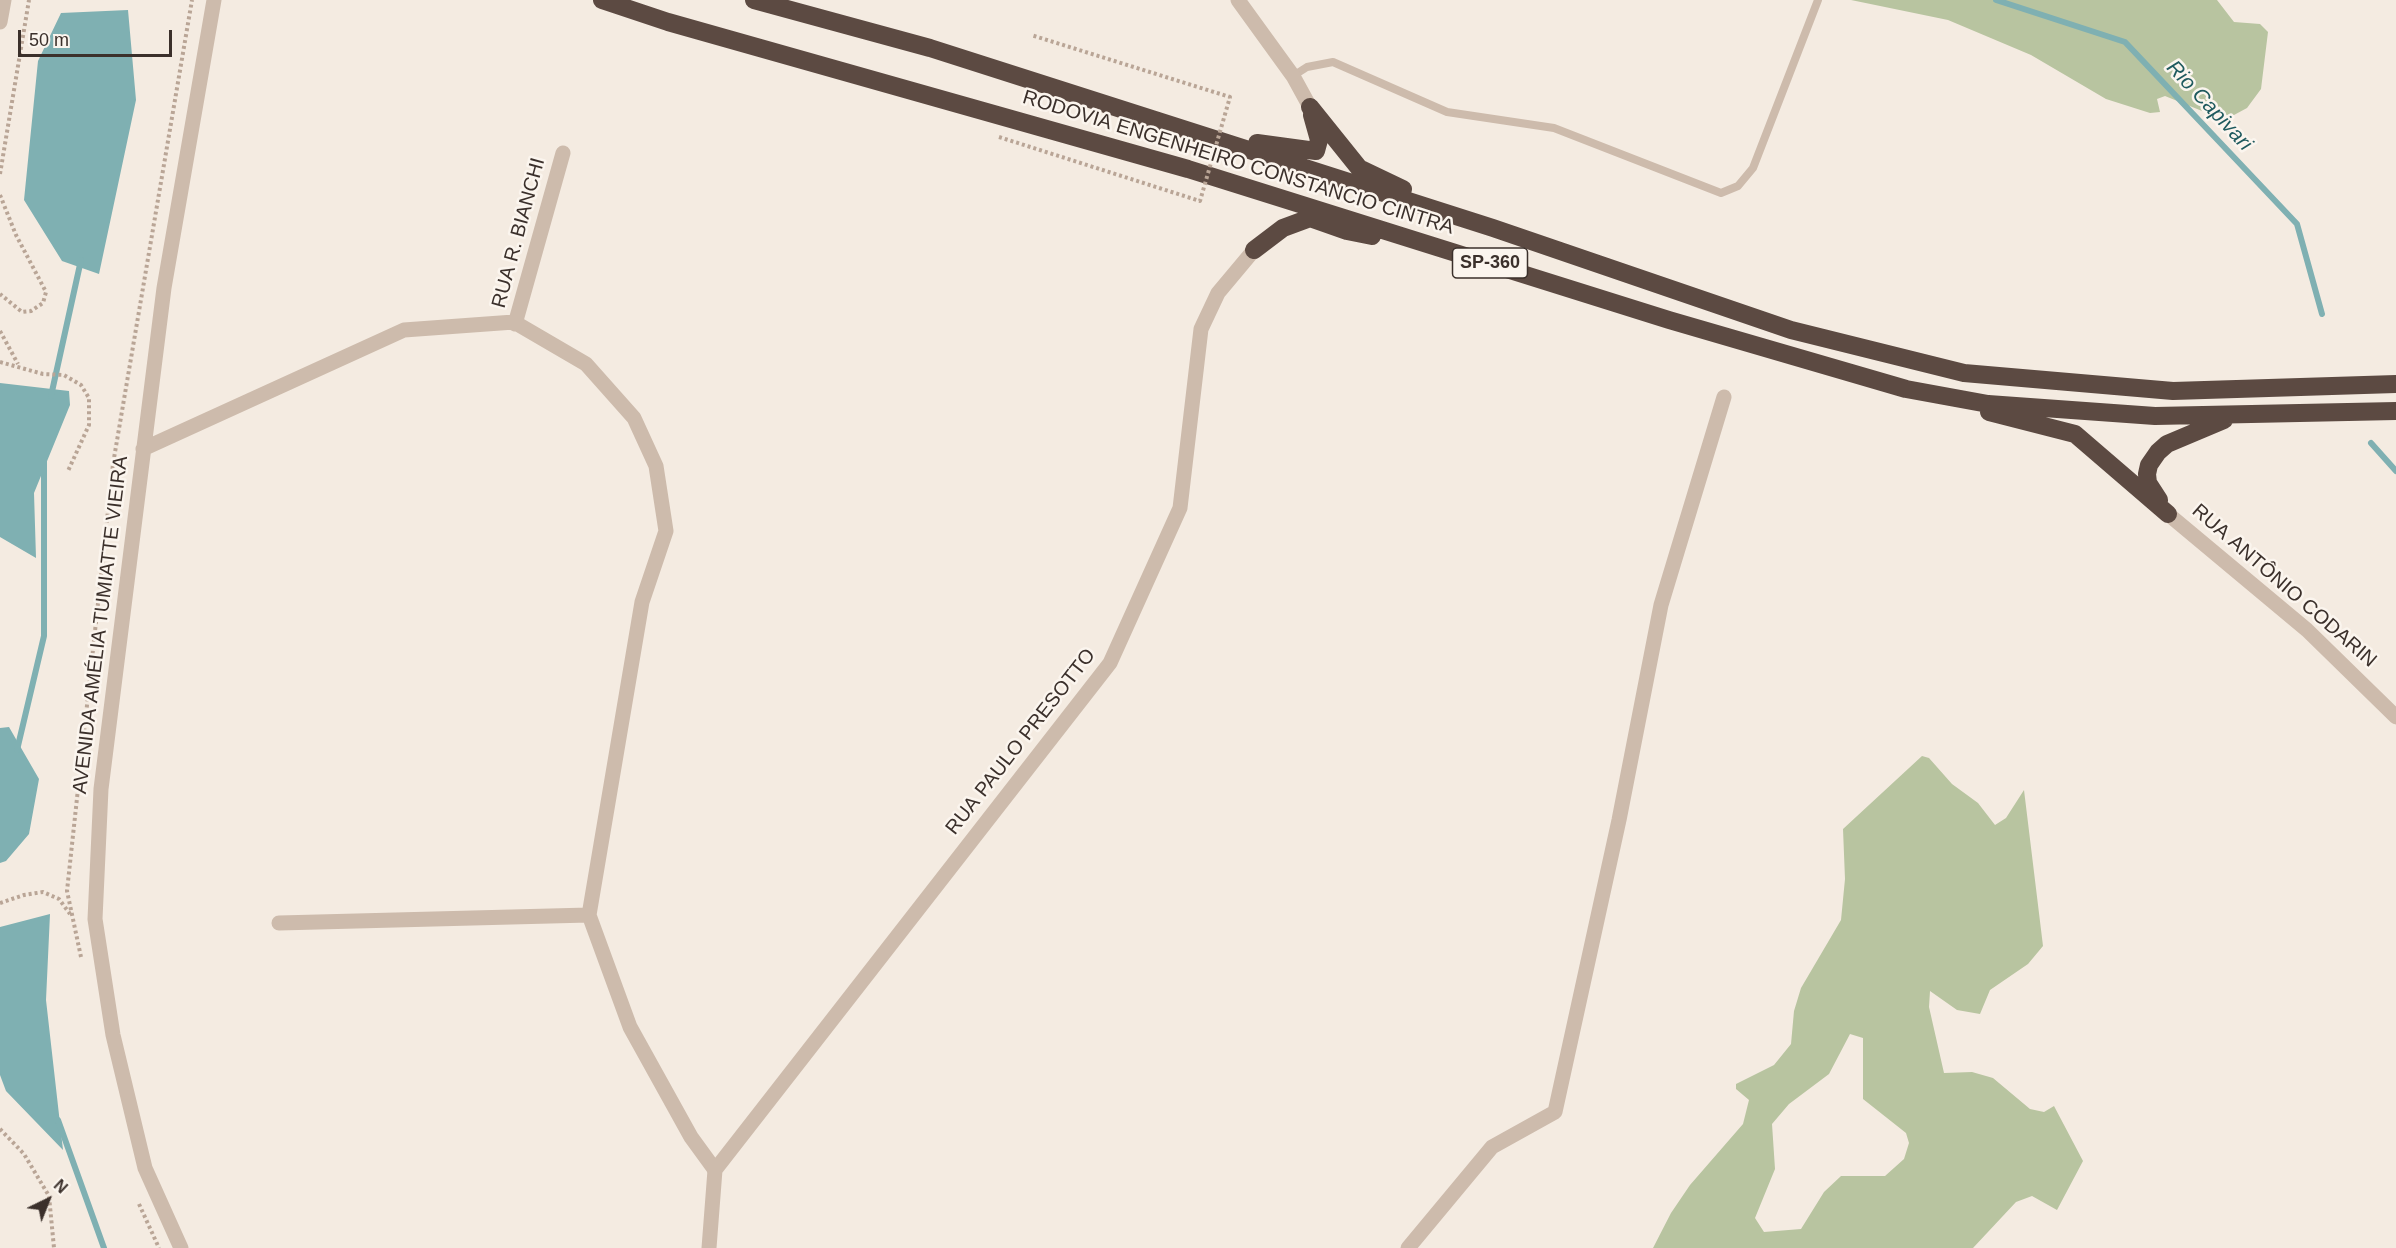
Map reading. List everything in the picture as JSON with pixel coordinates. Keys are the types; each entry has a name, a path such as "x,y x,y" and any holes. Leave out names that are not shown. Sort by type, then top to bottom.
{"highway":[{"name":"RODOVIA ENGENHEIRO CONSTANCIO CINTRA","path":"602,0 668,22 1188,169 1669,320 1906,389 1988,404 2155,416 2233,417 2396,411"},
{"name":"RODOVIA ENGENHEIRO CONSTANCIO CINTRA","path":"754,0 930,48 1493,228 1791,330 1964,373 2173,391 2396,384"},
{"path":"1200,134 1316,151 1319,140 1310,107"},
{"path":"1310,107 1359,168 1493,228"},
{"path":"1188,169 1275,204 1279,212 1277,220 1254,250"},
{"path":"1254,250 1283,228 1310,218 1347,231 1451,250"},
{"path":"1906,389 2075,434 2168,514"},
{"path":"2361,413 2396,418"},
{"path":"2168,514 2148,483 2149,465 2167,444 2233,417"}],"street":[{"path":"0,22 4,0"},
{"name":"AVENIDA AMÉLIA TUMIATTE VIEIRA","path":"181,1248 145,1168 113,1035 95,919 101,789 143,449 164,288 214,0"},
{"path":"1238,0 1293,76 1310,107"},
{"name":"RUA R. BIANCHI","path":"515,324 563,153"},
{"name":"RUA PAULO PRESOTTO","path":"715,1170 1110,663 1180,508 1201,329 1218,293 1254,250"},
{"path":"143,449 404,330 515,324 586,364 634,418 656,466 666,531 642,602 589,915 630,1027 691,1137 715,1170 709,1248"},
{"path":"1408,1248 1492,1147 1555,1112 1619,820 1661,605 1724,397"},
{"name":"RUA ANTÔNIO CODARIN","path":"2168,514 2307,630 2385,703 2396,717"},
{"path":"279,923 589,915"}],"lane":[{"path":"1293,76 1307,67 1334,62 1447,111 1554,128 1721,193 1738,186 1753,168 1818,0"}],"path":[{"path":"0,174 29,0"},
{"path":"66,891 113,464 192,0"},
{"path":"999,137 1200,201 1230,97 1031,35"},
{"path":"0,195 16,235 46,292 43,303 31,311 22,312 0,294"},
{"path":"0,331 19,365"},
{"path":"0,362 19,365 43,374 64,375 81,385 89,398 89,425 68,471"},
{"path":"0,903 24,895 43,892 59,899 72,917"},
{"path":"0,1129 24,1154 49,1196 54,1248"}],"green space":[{"path":"1851,0 2217,0 2234,22 2260,24 2268,32 2261,89 2247,108 2234,115 2212,115 2165,96 2157,99 2160,112 2150,113 2106,99 2031,55 1948,20"},
{"path":"1922,756 1929,758 1952,784 1978,803 1995,825 2006,818 2024,790 2043,946 2028,964 1990,990 1980,1014 1957,1010 1930,991 1929,1007 1944,1073 1972,1072 1993,1078 2030,1109 2044,1112 2054,1106 2083,1161 2057,1210 2032,1196 2016,1202 1973,1248 1653,1248 1671,1213 1690,1185 1743,1124 1749,1100 1736,1089 1736,1084 1774,1065 1791,1044 1794,1011 1801,988 1841,920 1845,879 1843,829","holes":["1850,1034 1863,1038 1863,1099 1906,1133 1909,1143 1904,1159 1885,1176 1841,1176 1824,1192 1801,1229 1764,1232 1755,1218 1775,1169 1772,1124 1789,1104 1829,1074"]}],"water":[{"path":"128,10 136,100 99,274 62,261 24,200 38,61 61,13"},
{"path":"0,383 69,391 70,405 34,493 36,558 0,537"},
{"path":"9,727 39,779 29,834 6,861 0,863 0,728"},
{"path":"50,914 46,1000 63,1150 6,1091 0,1075 0,927"}],"waterway":[{"name":"Rio Capivari","path":"1996,0 2125,42 2297,224 2322,314"},
{"path":"51,396 81,260"},
{"name":"Rio Capivari","path":"2371,443 2396,471"},
{"path":"17,750 44,636 44,460"},
{"path":"58,1120 104,1248"}]}
